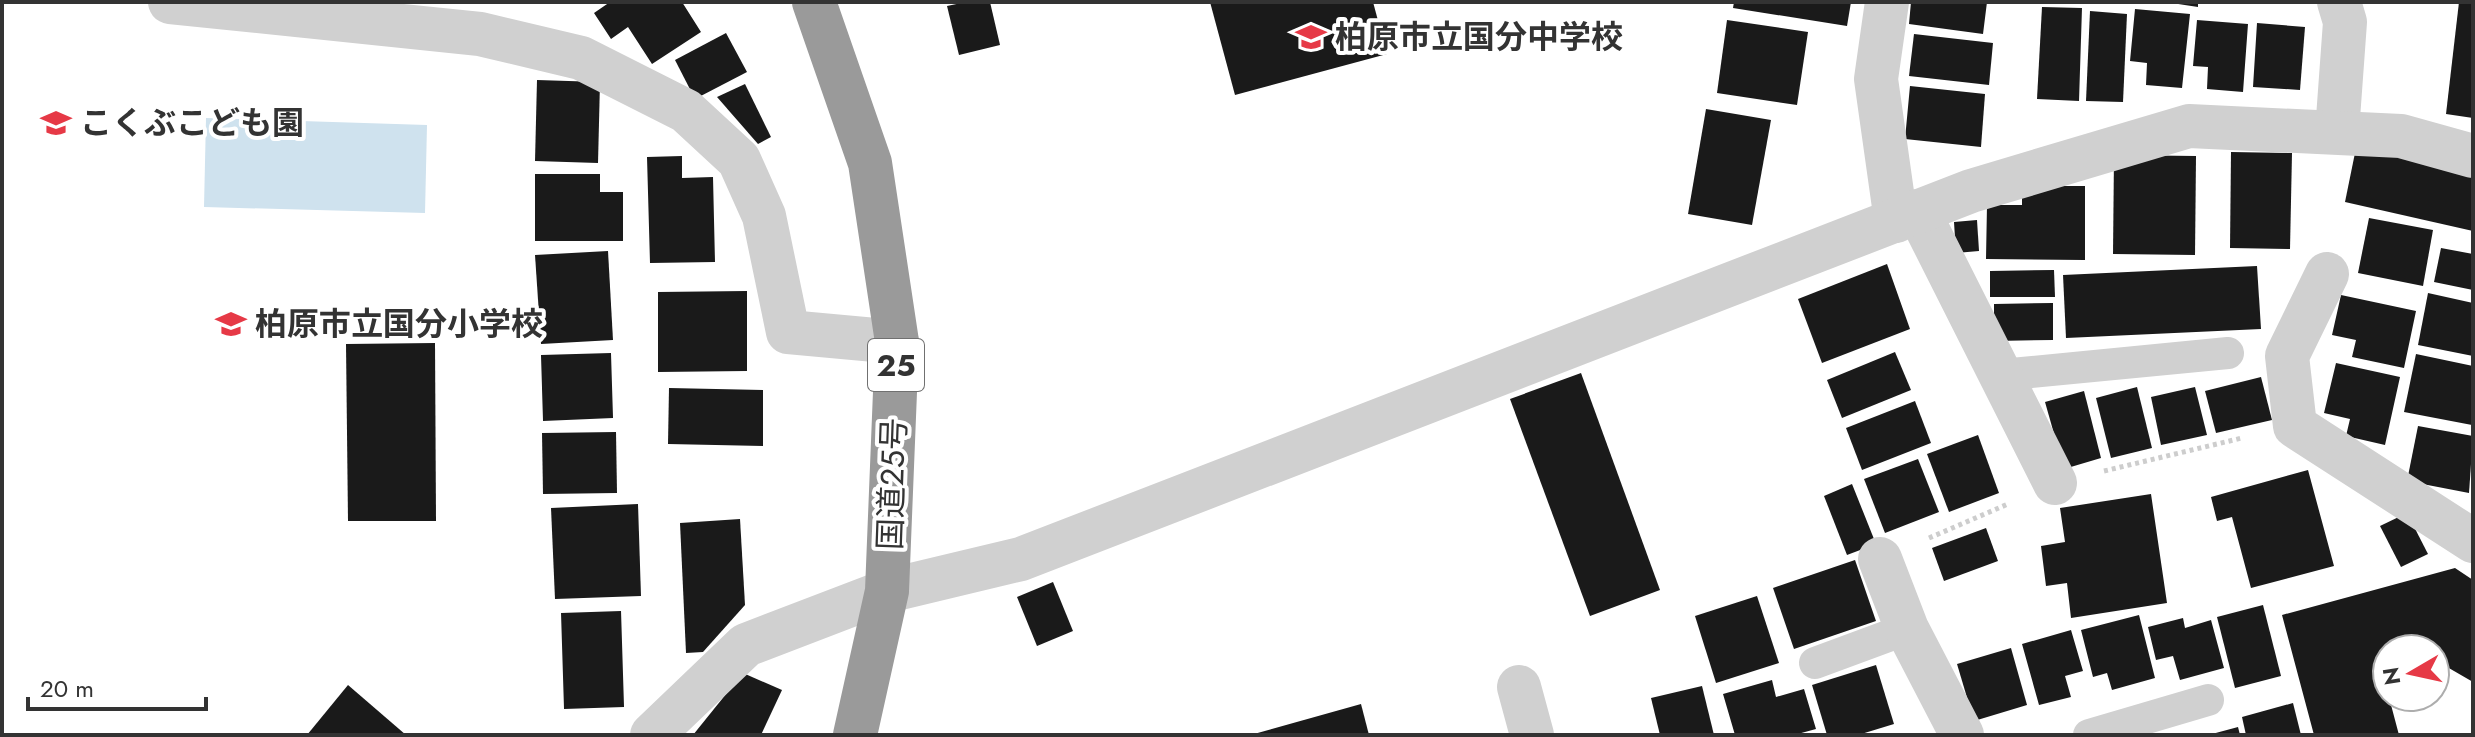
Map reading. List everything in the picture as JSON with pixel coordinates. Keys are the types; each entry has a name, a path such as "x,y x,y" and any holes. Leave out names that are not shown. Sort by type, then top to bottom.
{"highway":[{"name":"国道25号","path":"814,2 870,163 897,342 887,591 855,735"}],"street":[{"path":"170,2 348,11 480,34 581,58 686,111 739,160 764,216 788,332 897,342"},
{"path":"1887,2 1876,79 1907,216 2001,375 2055,483"},
{"path":"2337,132 2345,22 2339,2"},
{"path":"652,735 746,645 887,591 1021,559 1971,191 2189,126 2401,136 2473,156"},
{"path":"2327,274 2287,356 2295,426 2473,541"},
{"path":"1880,559 1907,629 1962,735"},
{"path":"1519,687 1532,735"}],"lane":[{"path":"2001,375 2228,353"},
{"path":"1815,663 1907,629"},
{"path":"2089,735 2208,700"}],"water":[{"path":"206,118 427,125 425,213 204,207"}],"building":[{"path":"610,2 682,2 701,32 652,64 628,27 611,39 594,13"},
{"path":"990,2 1000,45 959,55 947,6"},
{"path":"1210,2 1373,2 1387,54 1235,95"},
{"path":"1734,2 1851,2 1847,26 1733,8"},
{"path":"1911,2 1987,2 1983,34 1909,24"},
{"path":"2165,2 2198,2 2198,7"},
{"path":"2459,2 2473,2 2473,118 2446,114"},
{"path":"2042,7 2082,8 2079,101 2037,99"},
{"path":"2135,9 2190,14 2182,88 2146,85 2147,63 2130,61"},
{"path":"2090,11 2127,14 2123,102 2086,101"},
{"path":"1727,20 1808,32 1797,105 1717,93"},
{"path":"2197,20 2248,24 2243,92 2207,89 2208,67 2193,66"},
{"path":"2257,23 2305,27 2300,90 2253,87"},
{"path":"726,33 747,72 695,99 675,60"},
{"path":"1914,34 1993,43 1989,85 1909,76"},
{"path":"537,80 600,82 598,163 535,161"},
{"path":"745,84 771,137 758,144 717,97"},
{"path":"1910,86 1985,94 1981,147 1905,139"},
{"path":"1706,109 1771,120 1752,225 1688,214"},
{"path":"2356,148 2473,174 2473,231 2345,202"},
{"path":"2231,152 2292,153 2290,249 2230,248"},
{"path":"2114,155 2196,156 2195,255 2113,254"},
{"path":"682,156 682,178 713,177 715,262 650,263 647,157"},
{"path":"535,174 600,174 600,192 623,192 623,241 535,241"},
{"path":"2022,186 2085,186 2085,260 1986,259 1987,205 2022,205"},
{"path":"2369,218 2433,230 2423,286 2358,273"},
{"path":"1977,220 1979,251 1956,253 1954,222"},
{"path":"2441,248 2473,254 2473,290 2434,282"},
{"path":"608,251 613,340 541,344 535,255"},
{"path":"1887,264 1910,329 1822,363 1798,299"},
{"path":"2257,266 2261,329 2066,338 2063,275"},
{"path":"2054,270 2055,297 1990,297 1990,271"},
{"path":"747,291 747,371 658,372 658,292"},
{"path":"2428,293 2473,303 2473,356 2418,345"},
{"path":"2341,295 2416,311 2404,368 2352,357 2356,340 2332,335"},
{"path":"2053,303 2053,340 1994,341 1994,304"},
{"path":"435,343 436,521 348,521 346,344"},
{"path":"1895,352 1911,390 1842,418 1827,380"},
{"path":"611,353 613,418 543,421 541,355"},
{"path":"2416,354 2473,366 2472,425 2404,412"},
{"path":"2336,363 2400,377 2385,445 2346,436 2350,419 2324,413"},
{"path":"1581,373 1660,590 1590,616 1510,399"},
{"path":"2261,377 2272,420 2216,433 2205,391"},
{"path":"2137,387 2152,448 2111,458 2096,398"},
{"path":"2195,387 2207,435 2161,445 2151,397"},
{"path":"669,388 763,390 763,446 668,444"},
{"path":"2084,391 2101,458 2064,469 2045,402"},
{"path":"1915,401 1931,443 1862,470 1846,428"},
{"path":"2418,426 2473,436 2469,493 2407,481"},
{"path":"616,432 617,493 543,494 542,433"},
{"path":"1978,435 1999,493 1949,512 1927,454"},
{"path":"1918,459 1939,512 1885,533 1864,479"},
{"path":"2308,470 2334,566 2251,588 2232,517 2217,521 2211,497"},
{"path":"1852,484 1876,544 1847,555 1824,496"},
{"path":"2151,494 2167,603 2071,618 2067,583 2046,586 2041,546 2065,542 2060,508"},
{"path":"638,504 641,596 555,599 551,508"},
{"path":"2407,513 2428,554 2401,567 2380,526"},
{"path":"740,519 745,605 703,652 686,653 680,523"},
{"path":"1986,528 1998,561 1944,581 1932,548"},
{"path":"1855,560 1876,621 1794,649 1773,588"},
{"path":"2455,568 2473,580 2473,682 2451,669 2451,633 2371,633 2371,713 2393,713 2399,735 2314,735 2282,615"},
{"path":"1053,582 1073,631 1037,646 1017,597"},
{"path":"1757,596 1779,663 1716,683 1695,616"},
{"path":"2263,605 2281,676 2235,688 2217,617"},
{"path":"621,611 624,707 564,709 561,613"},
{"path":"2139,615 2155,678 2112,690 2107,673 2093,677 2081,630"},
{"path":"2183,618 2185,628 2211,620 2224,668 2180,680 2173,656 2156,660 2148,627"},
{"path":"2071,630 2083,671 2065,676 2071,697 2039,705 2022,644"},
{"path":"2011,648 2027,705 1974,721 1957,664"},
{"path":"1876,665 1894,724 1858,735 1827,735 1812,685"},
{"path":"743,673 782,690 761,735 693,735"},
{"path":"1772,680 1776,697 1804,689 1816,729 1794,735 1735,735 1723,694"},
{"path":"348,685 406,735 307,735"},
{"path":"1702,686 1714,735 1660,735 1651,698"},
{"path":"2293,703 2301,735 2246,735 2242,717"},
{"path":"1361,704 1369,735 1254,735 1254,734"},
{"path":"2238,727 2240,735 2212,734"}],"place":[{"name":"柏原市立国分中学校","path":"1311,37"},
{"name":"こくぶこども園","path":"56,123"},
{"name":"柏原市立国分小学校","path":"231,324"}]}
